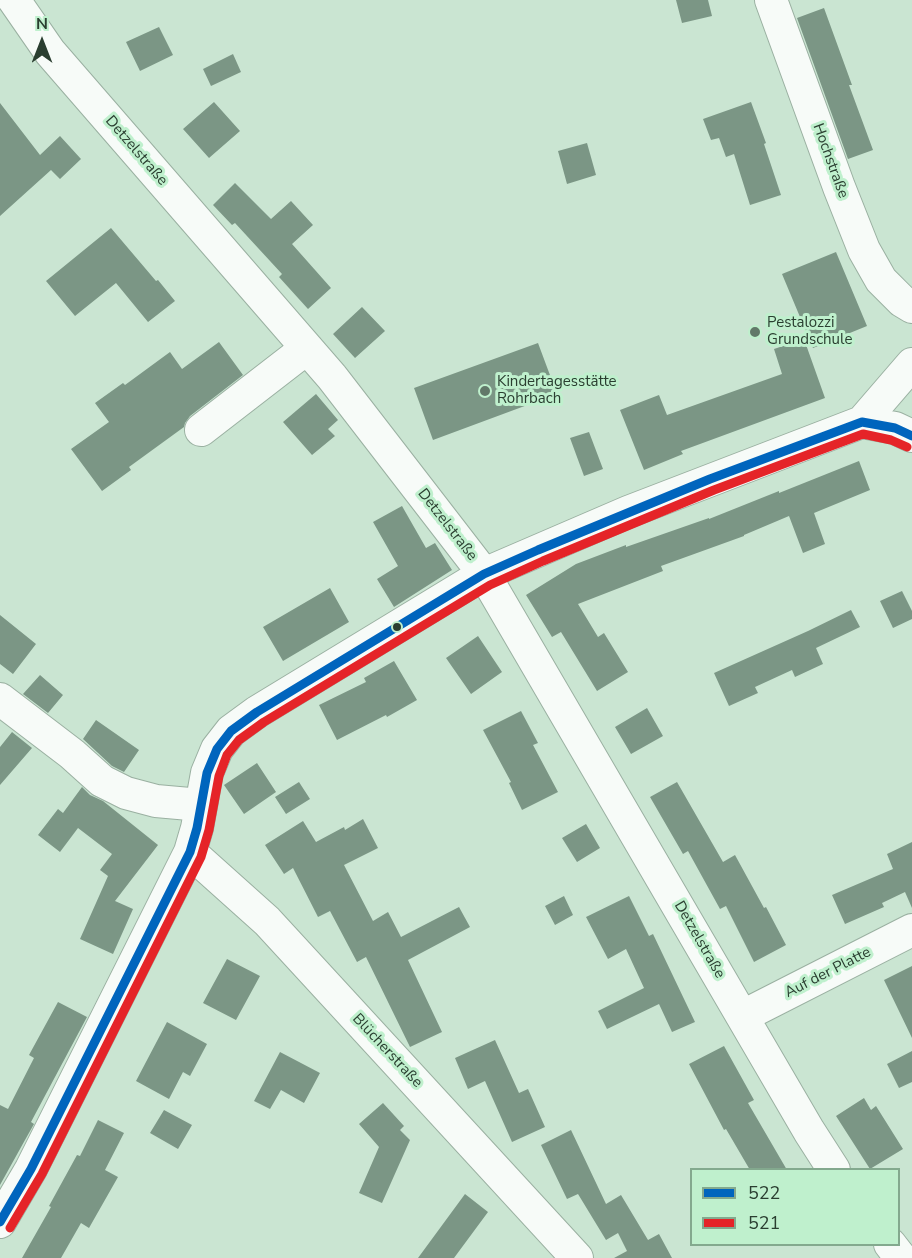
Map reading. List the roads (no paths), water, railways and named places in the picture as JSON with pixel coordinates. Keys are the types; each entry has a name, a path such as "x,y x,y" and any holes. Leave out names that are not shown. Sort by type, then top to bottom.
{"street":[{"name":"Detzelstraße","path":"15,0 50,52 332,377 484,574 833,1168"},
{"name":"Hochstraße","path":"771,0 864,250 881,280 902,302 912,307"},
{"path":"201,430 307,348"},
{"path":"0,1222 36,1158 190,852 197,828 207,772 217,749 231,731 257,712 484,574 628,512 862,422 912,366"},
{"path":"862,422 895,428 912,436"},
{"path":"0,699 72,754 102,781 126,793 156,801 201,805"},
{"name":"Blücherstraße","path":"190,852 267,921 577,1258"},
{"name":"Auf der Platte","path":"743,1016 912,930"}],"place":[{"name":"Pestalozzi Grundschule","path":"755,332"},
{"name":"Kindertagesstätte Rohrbach","path":"485,391"}]}
